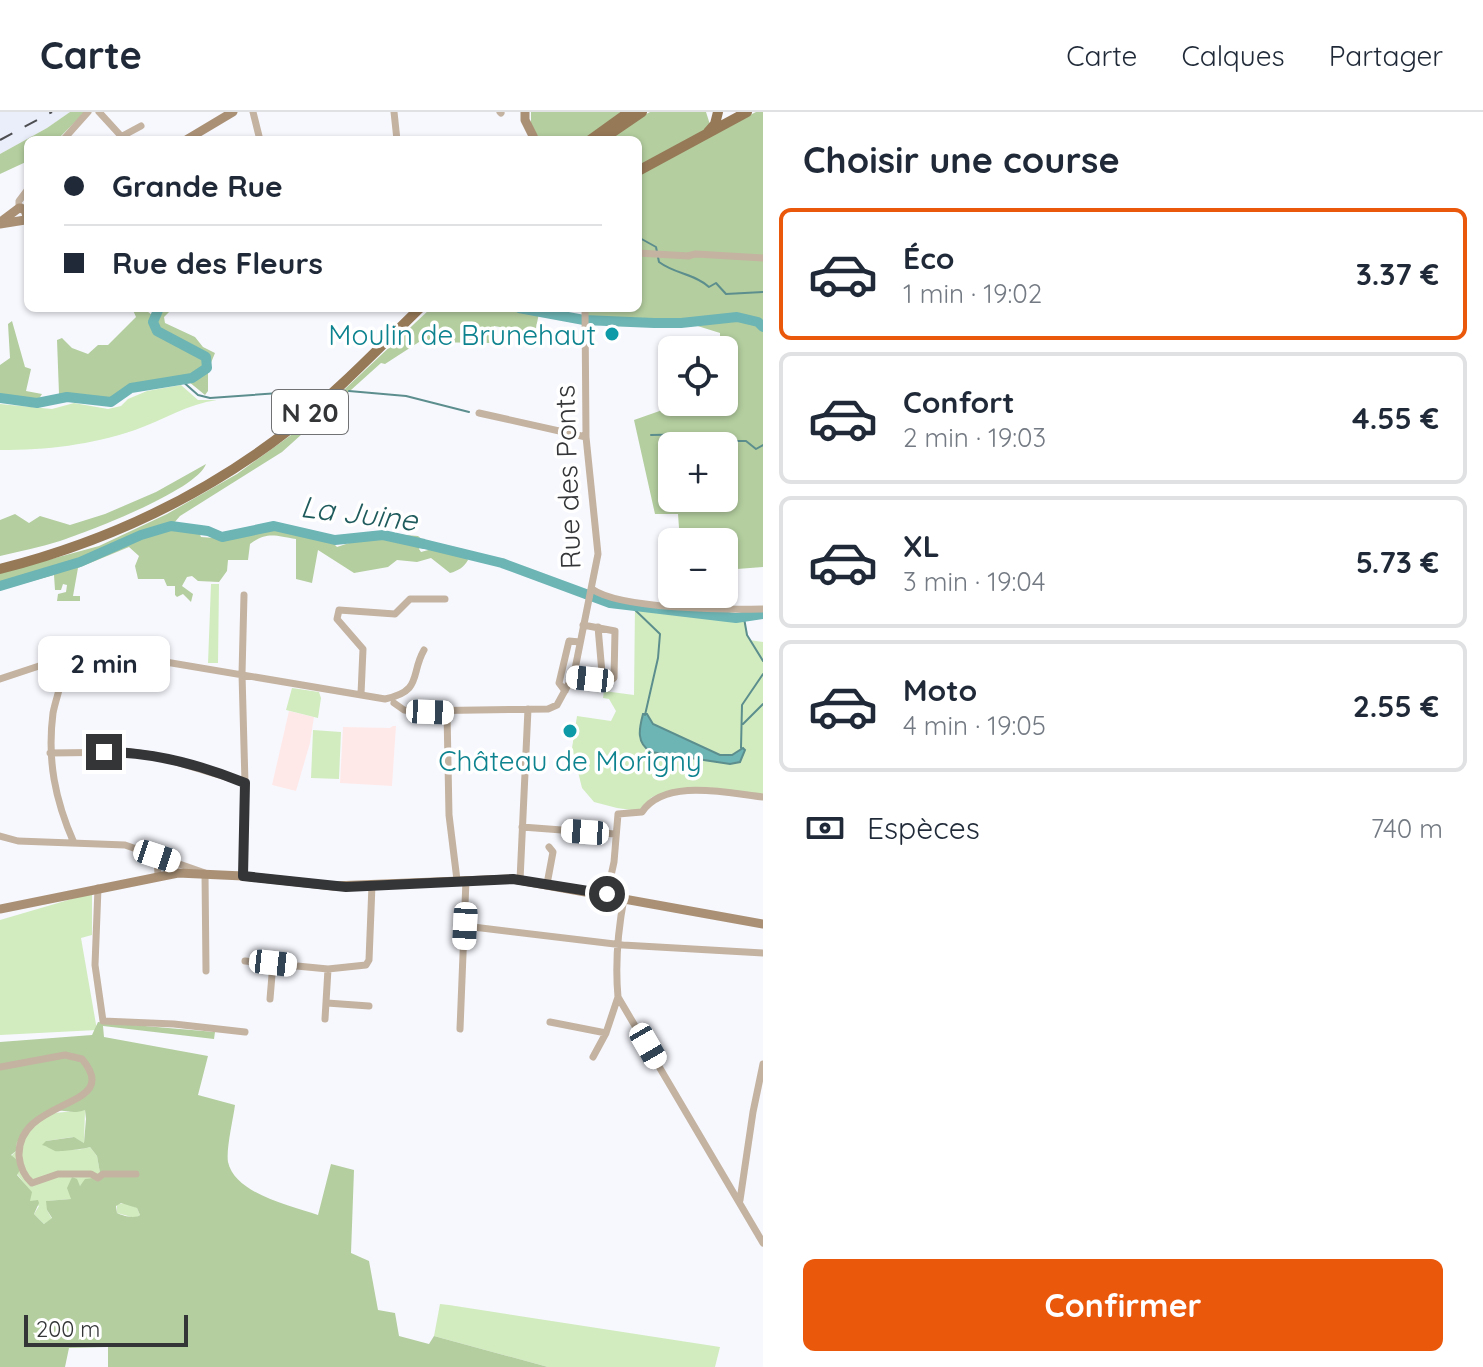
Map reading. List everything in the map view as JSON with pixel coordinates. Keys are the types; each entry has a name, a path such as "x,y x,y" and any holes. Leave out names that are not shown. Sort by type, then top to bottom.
{"main road":[{"path":"193,136 233,112"},
{"path":"525,112 525,120 533,136"},
{"path":"596,136 629,112"},
{"path":"607,136 642,112"},
{"path":"703,136 715,124 718,112"},
{"path":"642,169 747,112"},
{"path":"0,223 23,213"},
{"name":"N 20","path":"0,562 103,530 182,493 236,461 327,389 407,312"},
{"name":"N 20","path":"0,569 104,537 185,498 240,465 291,428 416,312"},
{"path":"0,909 158,875 205,873 333,886 520,880 763,924"}],"street":[{"path":"67,136 88,112"},
{"path":"99,112 117,136"},
{"path":"253,112 259,136"},
{"path":"394,112 397,136"},
{"path":"122,136 141,126"},
{"path":"23,213 19,201 24,194"},
{"path":"642,253 696,259 706,256 763,258"},
{"name":"Rue des Ponts","path":"528,709 548,709 557,705 572,677 598,554 586,437 585,312"},
{"path":"479,413 586,437"},
{"path":"591,594 631,602 763,609"},
{"path":"243,876 244,595"},
{"path":"361,694 363,649 337,619 339,610 395,614 410,599 445,599"},
{"path":"572,677 608,681 614,678 616,633 612,629 583,625"},
{"path":"598,627 602,673"},
{"name":"Rue des Ponts","path":"565,691 559,683 566,650 569,641 580,642"},
{"path":"390,700 417,679 424,650"},
{"path":"0,679 39,666 130,656 361,694 390,700 404,710 528,709 520,880"},
{"path":"63,663 50,753 61,814 74,843"},
{"path":"447,712 449,815 462,880 465,926 460,1029"},
{"path":"50,753 142,754 245,783"},
{"path":"607,894 614,862 618,814 642,812 656,797 690,791 763,797"},
{"path":"522,827 615,834"},
{"path":"0,836 18,841 125,845 205,873 206,971"},
{"path":"547,884 553,852 549,847"},
{"path":"157,856 158,875"},
{"path":"245,961 328,969 343,965 362,966 369,960 372,885"},
{"path":"98,888 95,965 103,1021 174,1024 245,1032"},
{"path":"593,1057 606,1033 618,997 618,944 624,898"},
{"path":"465,926 618,944 763,953"},
{"path":"270,999 273,963"},
{"path":"325,1019 328,969"},
{"path":"618,997 763,1243"},
{"path":"327,1003 369,1006"},
{"path":"550,1022 606,1033"},
{"path":"0,1067 65,1055 82,1059 92,1074 90,1089 84,1097 43,1115 25,1133 19,1159 26,1178 32,1183 58,1174 91,1174 98,1178 103,1174 136,1174"},
{"path":"740,1202 763,1064"}],"shaded area":[{"path":"0,112 70,112 33,136 24,136 24,141 0,154"},
{"path":"289,711 314,717 296,791 272,785"},
{"path":"396,726 392,786 340,783 343,727"}],"green space":[{"path":"70,112 85,112 61,136 33,136"},
{"path":"531,112 631,112 637,119 650,112 706,112 713,134 756,112 763,112 763,567 738,569 738,528 679,528 678,514 655,514 634,420 658,412 658,416 738,416 738,336 720,336 720,333 688,323 588,316 588,312 642,312 642,136 538,136 531,130"},
{"path":"24,141 24,163 0,174 0,154"},
{"path":"134,312 152,315 169,312 164,317 165,323 195,337 203,347 215,353 208,370 208,391 205,395 183,377 132,386 107,400 59,394 57,340 62,338 72,348 88,354 98,345 108,345 136,317"},
{"path":"427,312 539,312 535,333 494,326 491,343 419,342 385,364 381,363 282,452 180,516 174,523 183,529 199,532 201,537 228,539 272,528 334,536 337,547 379,533 418,536 424,541 419,549 421,552 443,546 466,557 468,560 460,568 450,573 431,558 417,562 397,560 388,567 354,573 318,550 312,583 296,579 296,539 272,536 262,537 250,544 248,560 228,560 227,571 219,582 187,577 182,586 193,594 191,602 183,594 177,597 175,586 167,586 164,579 138,579 135,566 139,556 129,547 78,568 73,596 80,596 80,601 57,601 58,594 66,592 67,585 63,584 61,590 55,590 54,575 0,590 0,573 99,546 167,514 237,474 312,420"},
{"path":"12,321 25,367 31,369 26,391 42,394 37,402 0,394 0,365 10,358 8,324"},
{"path":"181,385 198,400 217,400 196,405 135,430 85,443 0,450 0,404 52,409 74,403 108,409 121,406 128,399 147,391"},
{"path":"206,464 184,486 141,508 60,541 0,556 0,520 15,514 29,523 40,516 70,525 156,492"},
{"path":"211,584 219,584 218,663 208,663"},
{"path":"635,604 735,613 744,618 749,640 763,642 763,795 674,791 652,797 639,811 594,802 582,788 572,748 577,716 611,721 616,711 609,699 603,698 604,691 634,695"},
{"path":"292,688 319,692 318,718 286,710"},
{"path":"313,730 341,732 339,779 311,778"},
{"path":"92,893 92,935 81,938 97,1030 0,1035 0,920"},
{"path":"98,1022 215,1032 214,1039 103,1026 104,1037 208,1056 198,1095 235,1105 228,1162 241,1183 252,1190 318,1215 331,1164 354,1170 351,1253 369,1261 378,1310 395,1313 399,1336 429,1344 434,1336 548,1367 108,1367 108,1347 69,1348 65,1367 0,1367 0,1042 92,1035","holes":["85,1110 84,1143 74,1137 46,1141 42,1145 55,1151 90,1147 97,1156 100,1173 85,1179 80,1186 77,1179 72,1177 67,1188 71,1199 46,1201 52,1218 44,1224 34,1214 38,1200 30,1201 32,1192 17,1175 20,1170 17,1160 11,1155 16,1151 17,1142 47,1113","121,1203 137,1208 140,1215 132,1217 117,1213 116,1206"]},
{"path":"85,1110 84,1143 73,1137 46,1141 46,1146 68,1150 90,1147 97,1156 100,1173 80,1186 72,1177 71,1199 47,1201 47,1210 52,1219 44,1224 34,1214 39,1206 29,1201 31,1192 17,1174 11,1156 16,1151 17,1142 43,1118 54,1113"},
{"path":"126,1203 137,1208 140,1215 135,1218 117,1213 117,1204"},
{"path":"440,1304 720,1347 715,1367 548,1367 434,1336"}],"water":[{"path":"643,714 647,714 653,724 720,755 732,755 743,748 740,762 730,764 651,752 641,740"}],"waterway":[{"path":"642,239 656,247 659,262 709,287 716,283 726,294 763,292"},
{"path":"0,398 37,403 67,397 111,402 131,388 192,378 207,368 206,357 157,331 153,322 157,312"},
{"path":"541,312 584,320 654,323 737,317 758,322 763,327"},
{"path":"181,380 198,395 210,398 294,392"},
{"path":"349,391 406,396 469,412"},
{"path":"651,435 701,434 717,441 746,441 756,449 763,445"},
{"name":"La Juine","path":"0,586 80,562 141,535 171,526 208,531 222,537 274,526 335,540 383,535 424,544 502,563 610,603 736,618 763,614"},
{"path":"632,607 660,634 658,658 645,715"},
{"path":"744,618 747,635 763,661"},
{"path":"741,748 742,705 763,674"},
{"path":"743,724 763,704"}],"railway":[{"path":"0,140 52,112"}],"place":[{"name":"Moulin de Brunehaut","path":"612,334"},
{"name":"Château de Morigny","path":"570,731"}],"route":[{"path":"104,752 153,755 245,783 243,876 346,887 513,879 607,894"}]}
